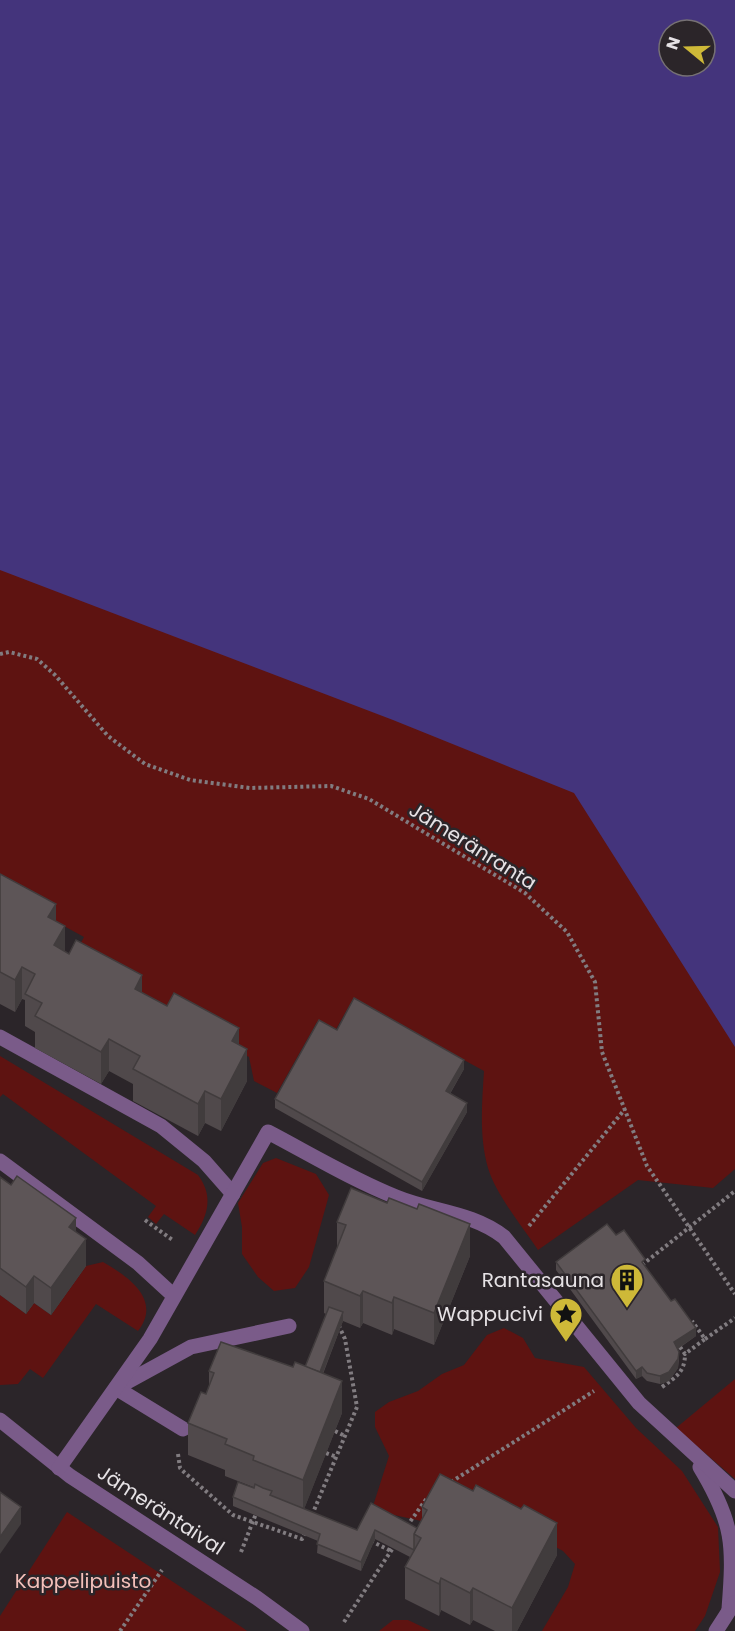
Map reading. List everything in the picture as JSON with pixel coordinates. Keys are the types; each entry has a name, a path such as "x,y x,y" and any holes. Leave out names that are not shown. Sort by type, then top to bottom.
{"street":[{"path":"0,1037 161,1126 204,1161 233,1194"},
{"path":"59,1468 150,1339 268,1132 366,1184 399,1198 478,1221 493,1228 513,1245 639,1402 735,1491"},
{"path":"0,1161 138,1263 174,1296"},
{"path":"116,1388 191,1347 289,1326"},
{"path":"116,1388 183,1429"},
{"name":"Jämeräntaival","path":"0,1420 59,1468 302,1631"},
{"path":"693,1454 718,1497 729,1525 733,1565 732,1605 716,1631"}],"path":[{"name":"Jämeränranta","path":"0,654 9,652 37,659 55,675 108,736 145,764 190,780 250,788 330,786 369,799 525,893 567,932 595,982 602,1052 647,1166 735,1294"},
{"path":"513,1245 626,1108"},
{"path":"642,1264 735,1191"},
{"path":"145,1220 197,1257"},
{"path":"309,1523 357,1407 345,1339 336,1318"},
{"path":"685,1354 735,1318"},
{"path":"692,1321 705,1339"},
{"path":"654,1392 680,1374 685,1364 685,1354 680,1347"},
{"path":"447,1485 618,1376"},
{"path":"183,1429 177,1446 180,1467 233,1515 302,1539 306,1531"},
{"path":"335,1431 345,1436"},
{"path":"326,1453 337,1457"},
{"path":"318,1473 328,1477"},
{"path":"404,1530 427,1498 437,1491"},
{"path":"309,1495 319,1499"},
{"path":"241,1552 260,1505"},
{"path":"313,1515 323,1520"},
{"path":"344,1622 399,1538"},
{"path":"366,1539 391,1551"},
{"path":"120,1631 178,1546"}],"green space":[{"path":"0,416 735,679 735,1169 713,1188 638,1180 538,1250 503,1200 488,1168 482,1132 484,1071 353,999 335,1031 317,1022 277,1093 254,1081 249,1057 71,961 84,937 0,891"},
{"path":"0,1056 198,1175 206,1190 207,1205 203,1220 195,1235 164,1214 156,1224 148,1217 156,1206 3,1094 0,1097"},
{"path":"276,1158 316,1174 329,1195 309,1267 295,1288 274,1291 258,1277 242,1254 242,1227 238,1203 263,1163"},
{"path":"103,1262 132,1282 139,1290 146,1309 144,1320 138,1331 96,1304 43,1378 30,1369 18,1384 0,1385 0,1295 26,1314 34,1303 51,1315 86,1266"},
{"path":"504,1328 523,1338 535,1358 584,1367 636,1428 682,1471 718,1527 720,1572 705,1616 695,1631 542,1631 568,1587 575,1564 563,1551 504,1519 426,1522 394,1515 373,1506 389,1456 375,1427 375,1412 389,1402 418,1391 442,1374 464,1365 487,1335"},
{"path":"735,1379 735,1479 676,1428"},
{"name":"Kappelipuisto","path":"67,1512 247,1631 0,1631 0,1616"},
{"path":"393,1620 408,1620 431,1631 379,1631"}],"shaded area":[{"path":"0,0 735,0 735,1047 574,793 393,720 0,570"}],"building":[{"path":"0,874 56,904 48,917 65,926 54,945 69,954 76,940 142,975 135,989 167,1006 174,993 239,1028 232,1041 247,1049 221,1099 205,1091 198,1104 133,1069 140,1056 109,1039 101,1052 35,1016 42,1003 25,994 35,974 22,967 15,980 0,972"},
{"path":"354,998 464,1060 446,1091 467,1103 422,1182 275,1099 319,1020 337,1030"},
{"path":"17,1176 76,1218 69,1227 86,1239 51,1288 34,1276 26,1287 0,1268 0,1177 11,1185"},
{"path":"351,1188 387,1203 389,1198 417,1209 419,1204 470,1224 434,1313 394,1297 392,1303 363,1291 360,1296 324,1281 346,1225 337,1222"},
{"name":"Rantasauna","path":"607,1224 616,1235 624,1230 645,1259 642,1262 671,1301 675,1299 696,1328 674,1342 679,1352 678,1359 669,1372 660,1376 647,1373 642,1367 636,1371 556,1262"},
{"path":"329,1307 343,1312 320,1372 305,1367"},
{"path":"221,1342 293,1367 295,1362 342,1381 303,1480 253,1460 254,1456 225,1444 227,1439 188,1423 201,1392 206,1394 214,1373 209,1371"},
{"path":"440,1474 473,1491 476,1485 521,1509 524,1505 557,1523 512,1608 473,1588 470,1593 441,1578 439,1584 405,1567 421,1538 414,1534 427,1510 422,1507"},
{"path":"238,1482 254,1488 255,1484 272,1491 270,1495 357,1530 371,1503 417,1528 414,1534 414,1550 375,1530 361,1562 317,1544 320,1534 233,1497"},
{"path":"0,1492 21,1507 0,1537"}],"place":[{"name":"Rantasauna","path":"627,1309"},
{"name":"Wappucivi","path":"566,1343"}]}
